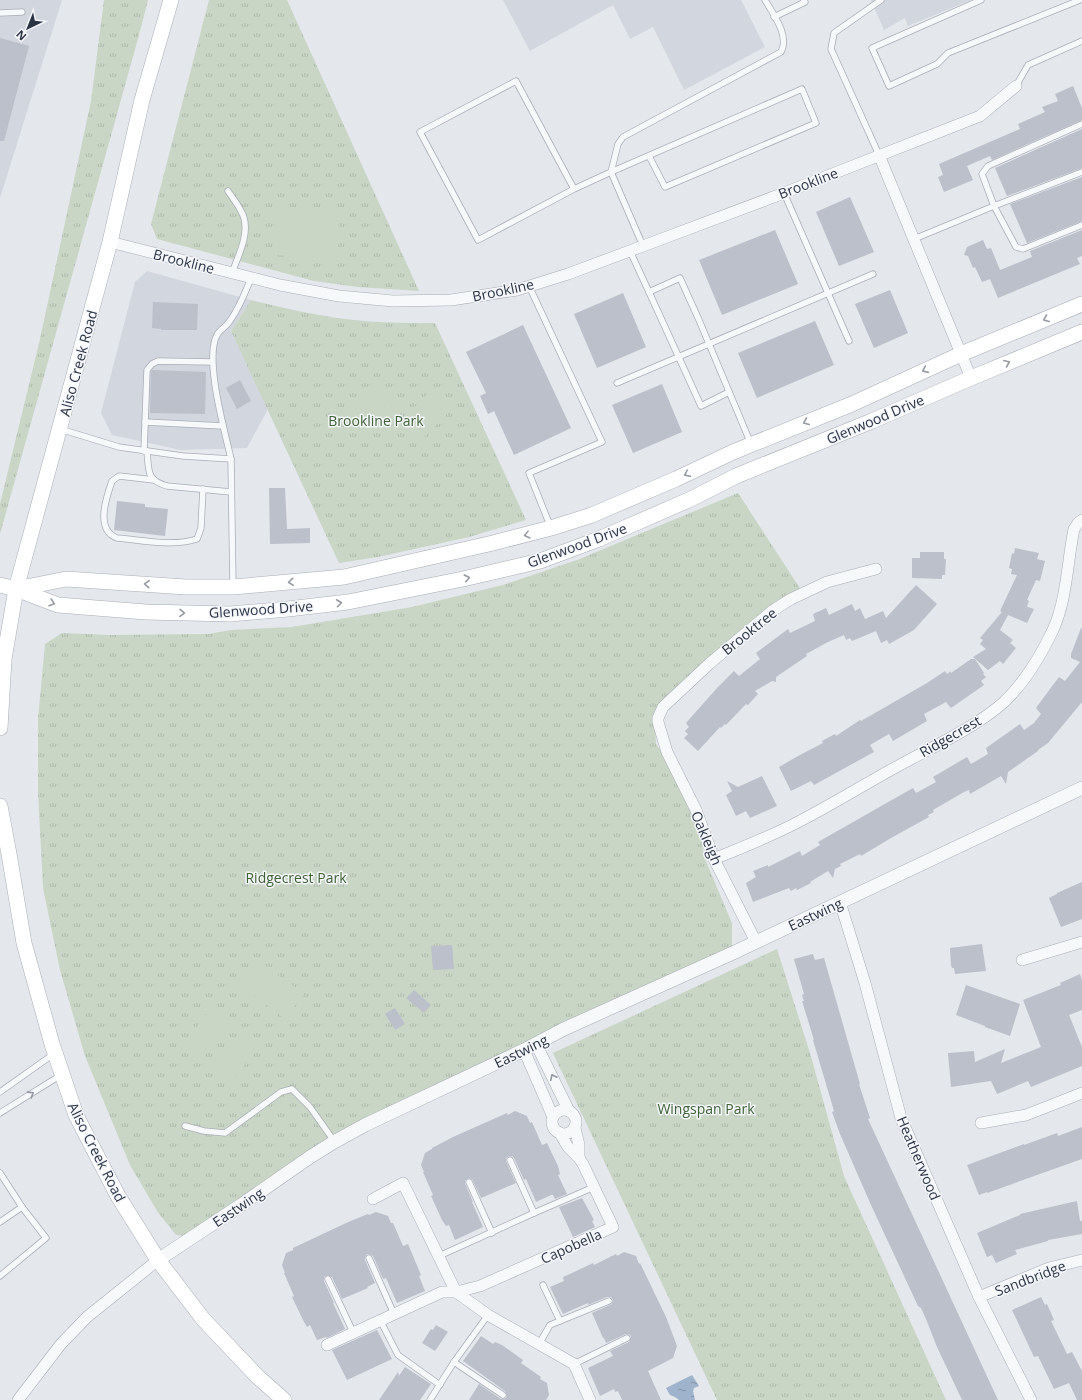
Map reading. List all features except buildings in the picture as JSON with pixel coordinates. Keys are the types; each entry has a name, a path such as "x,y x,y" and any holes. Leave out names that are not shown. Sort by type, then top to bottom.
{"main road":[{"name":"Aliso Creek Road","path":"0,728 4,659 16,589 110,242 142,100 171,0"},
{"name":"Glenwood Drive","path":"16,589 66,579 186,587 233,587 344,577 493,543 551,528 592,515 676,480 751,444 852,404 961,354 1082,304"},
{"name":"Glenwood Drive","path":"0,585 16,589 58,605 146,612 230,614 348,602 463,579 540,561 599,539 691,499 736,476 872,421 1082,332"},
{"name":"Aliso Creek Road","path":"0,806 24,943 55,1053 76,1115 118,1196 158,1260 203,1319 258,1376 284,1400"}],"street":[{"name":"Brookline","path":"110,242 280,285 339,296 393,301 451,300 517,290 568,274 630,251 784,193 980,116 1016,86"},
{"path":"880,155 971,378"},
{"name":"Ridgecrest","path":"714,859 764,839 799,822 962,731 1004,702 1019,686 1035,663 1057,620 1063,598 1074,529 1082,520"},
{"name":"Brooktree","path":"661,733 658,718 663,707 709,664 772,612 792,599 827,582 876,569"},
{"name":"Oakleigh","path":"661,733 667,752 696,810 714,859 756,942"},
{"name":"Eastwing","path":"18,1400 61,1344 87,1316 158,1260 334,1142 396,1109 524,1050 572,1026 756,942 1082,788"},
{"name":"Heatherwood","path":"840,902 865,983 901,1118 979,1297 1031,1400"},
{"path":"1022,960 1082,942"},
{"name":"Capobella","path":"536,1044 569,1111 575,1116 575,1128 579,1145 579,1158"},
{"name":"Capobella","path":"326,1345 442,1292 456,1292 480,1286 613,1227 579,1158 568,1147 559,1132 554,1127 553,1117 524,1050"},
{"path":"981,1123 1026,1115 1082,1093"},
{"path":"553,1117 558,1112 565,1110 569,1111"},
{"path":"559,1132 566,1134 575,1128"},
{"path":"373,1198 403,1183 456,1292 488,1315 574,1364 590,1400"},
{"name":"Sandbridge","path":"979,1297 1049,1268 1082,1260"}],"lane":[{"path":"643,246 611,172 618,144 623,137 781,52 784,42 782,30 765,0"},
{"path":"774,17 805,2 804,0"},
{"path":"880,155 831,50 834,33 881,0"},
{"path":"981,0 872,48 889,86 937,64 948,53 1080,0"},
{"path":"0,13 22,12"},
{"path":"1016,86 1028,65 1082,41"},
{"path":"574,189 516,81 420,132 478,240 574,189 611,172 802,89 816,123 665,187 649,156"},
{"path":"1082,124 988,166 982,174 994,206 1016,247 1023,249 1082,225"},
{"path":"914,239 1082,172"},
{"path":"228,191 239,207 244,218 246,229 243,243 232,272"},
{"path":"784,193 849,341"},
{"path":"630,251 700,406 729,392"},
{"path":"617,383 873,274"},
{"path":"233,587 231,459 214,377 212,349 217,334 228,324 236,312 251,278"},
{"path":"649,292 680,278 751,444"},
{"path":"529,286 602,442 529,473 551,528"},
{"path":"212,362 158,361 152,364 147,370 145,422 146,451 149,474 158,484 167,486 231,492"},
{"path":"145,422 224,426"},
{"path":"59,428 119,447 183,456 231,459"},
{"path":"154,480 119,476 112,481 104,515 105,527 108,533 117,538 166,542 184,542 197,539 201,528 203,489"},
{"path":"0,1092 55,1053"},
{"path":"0,1113 62,1075"},
{"path":"185,1126 204,1131 225,1133 281,1092 292,1089 310,1107 334,1142"},
{"path":"510,1160 534,1213"},
{"path":"0,1173 22,1207 46,1238 0,1276"},
{"path":"469,1182 492,1233"},
{"path":"439,1256 534,1213 594,1188"},
{"path":"0,1222 22,1207"},
{"path":"369,1258 394,1314"},
{"path":"328,1279 353,1332"},
{"path":"543,1285 560,1321"},
{"path":"539,1344 550,1325 609,1301"},
{"path":"430,1400 454,1362 488,1315"},
{"path":"380,1320 398,1355 440,1385"},
{"path":"574,1364 627,1338"},
{"path":"454,1362 503,1395"}],"shaded area":[{"path":"0,0 62,0 0,198"},
{"path":"503,0 741,0 765,47 684,90 653,27 630,39 613,5 530,51"},
{"path":"871,0 971,0 908,26 905,18 884,30"},
{"path":"147,271 251,300 231,331 268,409 247,448 181,450 112,435 101,413 135,282"}],"green space":[{"path":"104,0 148,0 0,534 0,504 40,339 91,101"},
{"path":"209,0 287,0 419,291 358,287 314,281 157,239 151,224"},
{"path":"275,210 339,213 338,259 274,255"},
{"name":"Brookline Park","path":"251,300 298,311 345,319 401,323 435,323 526,520 469,537 378,557 339,563 231,331"},
{"path":"378,382 396,402 362,436 342,417"},
{"path":"432,390 452,409 417,444 397,424"},
{"name":"Ridgecrest Park","path":"738,493 805,596 752,631 659,714 655,728 656,744 668,760 698,826 705,859 732,923 732,949 397,1106 195,1237 176,1235 157,1211 130,1165 85,1056 60,970 43,888 38,792 38,719 45,644 62,633 109,635 208,634 231,630 292,627 412,607 503,585 577,560"},
{"name":"Wingspan Park","path":"777,949 810,1053 844,1176 946,1400 717,1400 553,1053"},
{"path":"256,959 304,994 285,1019 238,984"},
{"path":"211,1008 229,1021 200,1061 182,1047"},
{"path":"241,1031 259,1045 230,1084 213,1070"}],"water":[{"path":"692,1375 699,1386 694,1388 693,1391 695,1400 679,1400 670,1395 666,1388"}]}
